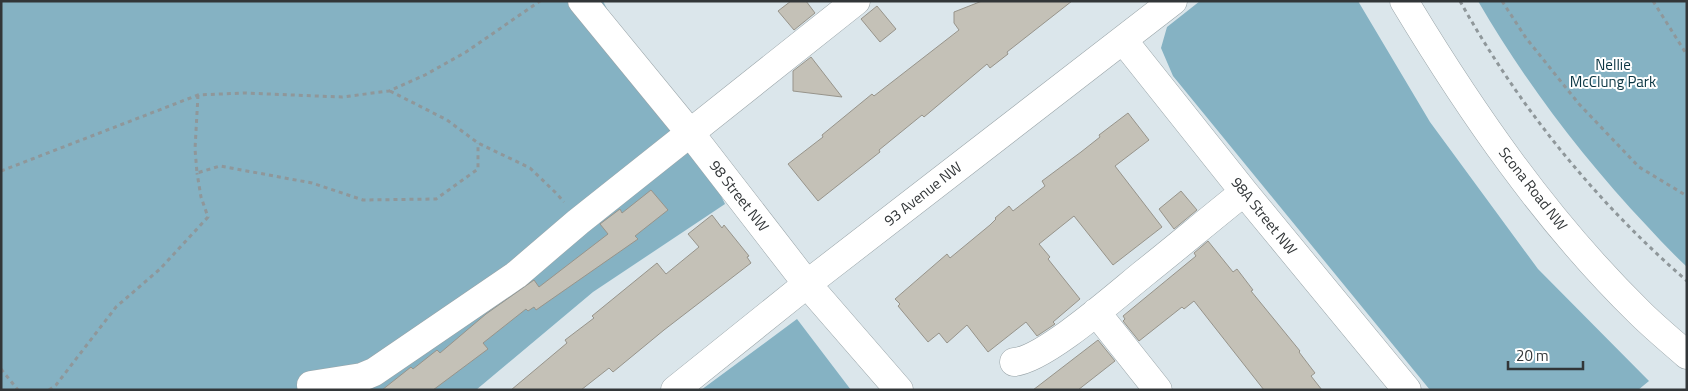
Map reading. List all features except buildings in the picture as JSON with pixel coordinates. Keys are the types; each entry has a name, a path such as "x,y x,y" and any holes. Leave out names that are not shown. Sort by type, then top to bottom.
{"street":[{"name":"98 Street NW","path":"582,1 691,134 807,284 898,390"},
{"path":"310,386 362,377 374,372 516,275 578,222 856,1"},
{"name":"93 Avenue NW","path":"675,390 807,284 1173,1"},
{"name":"Scona Road NW","path":"1404,1 1448,73 1513,166 1584,253 1639,312 1687,355"},
{"name":"98A Street NW","path":"1123,40 1244,192 1407,390"},
{"path":"1014,362 1022,362 1046,349 1096,312 1244,192"},
{"path":"1096,312 1158,390"}],"path":[{"path":"1,171 198,95 244,93 342,97 389,91 425,75 458,56 540,1"},
{"path":"1460,1 1501,67 1570,162 1632,231 1687,281"},
{"path":"1502,1 1526,38 1579,104 1639,167 1687,196"},
{"path":"1653,1 1687,55"},
{"path":"389,91 447,120 478,143 530,168 556,193 578,222"},
{"path":"49,390 56,384 116,307 160,269 208,217 200,197 195,149 198,95"},
{"path":"197,173 220,166 312,183 362,200 436,199 478,169 478,143"},
{"path":"1,369 18,390"}],"green space":[{"path":"1,1 603,1 691,134 725,204 593,292 476,390 1,390"},
{"path":"1200,1 1358,1 1430,122 1538,269 1649,381 1638,390 1430,390 1173,76 1161,48 1167,27"},
{"name":"Nellie McClung Park","path":"1478,1 1687,1 1687,267 1600,174 1556,118 1515,61"},
{"path":"797,319 851,390 701,390"}]}
